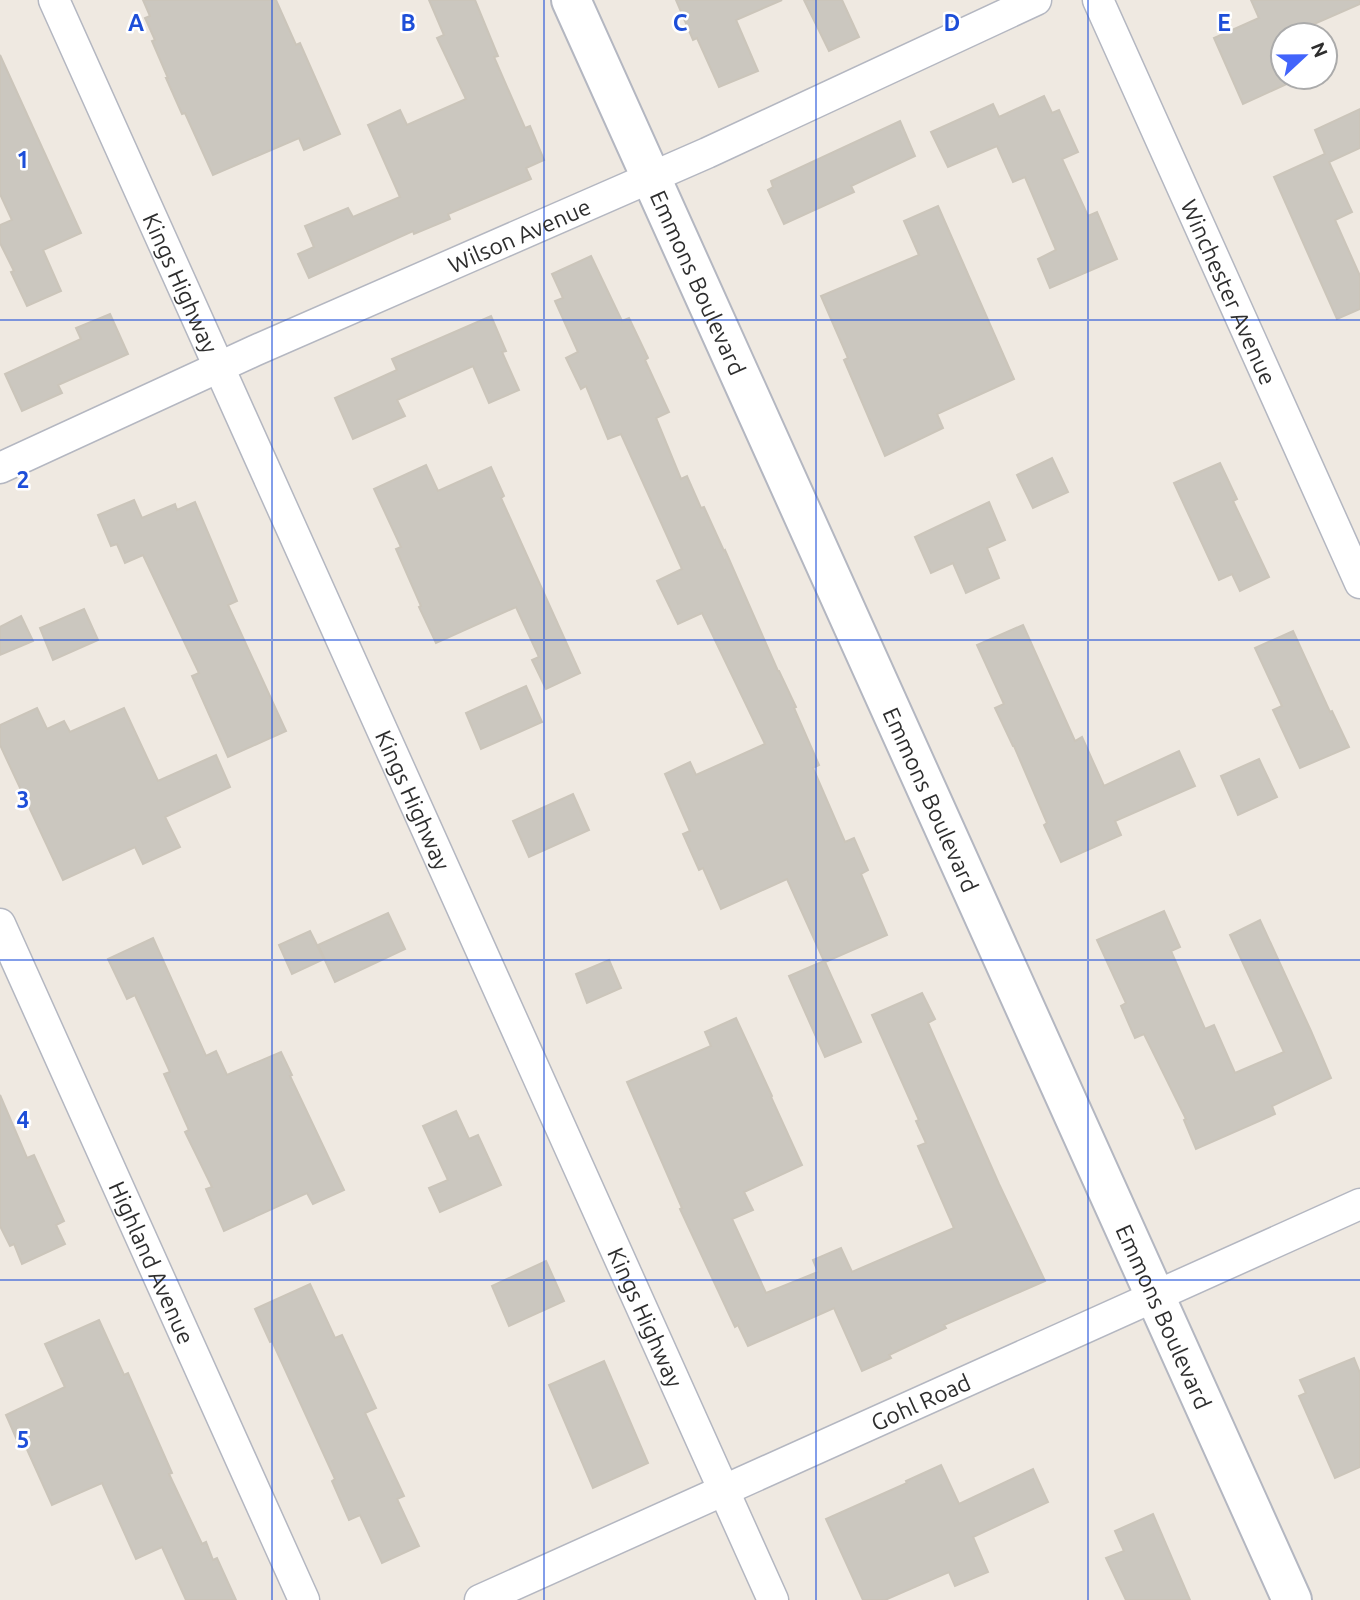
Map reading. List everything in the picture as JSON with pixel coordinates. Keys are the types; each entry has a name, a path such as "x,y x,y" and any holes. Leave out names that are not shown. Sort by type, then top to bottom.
{"street":[{"name":"Kings Highway","path":"54,0 773,1600"},
{"name":"Emmons Boulevard","path":"571,0 1292,1600"},
{"name":"Wilson Avenue","path":"0,468 219,367 652,178 1037,0"},
{"name":"Winchester Avenue","path":"1098,0 1360,583"},
{"name":"Highland Avenue","path":"0,924 304,1600"},
{"name":"Gohl Road","path":"480,1600 1360,1204"}],"building":[{"path":"143,0 276,0 296,45 300,43 340,134 304,150 299,138 213,175 166,78 152,41 155,40 145,18 150,16"},
{"path":"429,0 475,0 498,56 494,57 525,128 530,126 544,160 526,168 531,179 448,214 450,219 414,234 413,231 309,278 298,254 314,247 305,226 348,208 353,217 400,197 368,125 400,110 407,125 466,99 437,38 444,35"},
{"path":"676,0 782,0 736,20 758,71 719,87 697,38 693,40"},
{"path":"804,0 842,0 859,37 829,51"},
{"path":"1251,0 1360,0 1360,4 1321,21 1269,21 1269,91 1271,91 1243,104 1214,38 1259,18"},
{"path":"0,55 81,233 43,250 61,291 27,306 0,243 0,225 12,220 0,194"},
{"path":"1044,96 1052,113 1059,110 1078,152 1062,159 1088,216 1097,212 1117,259 1050,288 1038,259 1056,250 1025,177 1013,182 997,146 948,167 931,132 993,104 999,117"},
{"path":"1360,109 1360,148 1329,162 1352,212 1335,220 1360,276 1360,309 1337,319 1274,177 1325,154 1315,130"},
{"path":"900,121 915,156 851,186 854,192 784,224 768,190 773,187 771,181"},
{"path":"938,206 1014,379 937,414 943,428 885,456 844,360 848,358 821,296 919,255 904,221"},
{"path":"591,256 622,321 629,318 648,358 645,360 669,412 656,418 681,479 687,476 701,508 704,507 796,707 794,708 819,765 813,768 845,842 854,838 868,870 861,874 887,935 825,962 861,1042 825,1057 789,976 824,961 787,879 721,909 703,868 699,870 683,834 690,831 665,774 690,762 696,775 765,744 702,613 678,624 657,581 682,569 621,434 608,439 586,386 581,389 566,358 578,352 555,301 563,298 552,274"},
{"path":"110,314 128,354 58,385 62,393 22,411 5,374 81,339 76,328"},
{"path":"491,316 506,351 502,352 519,390 489,403 473,366 397,400 405,416 353,439 335,398 397,370 392,359"},
{"path":"1052,458 1068,492 1033,508 1017,475"},
{"path":"1220,463 1237,499 1233,501 1269,577 1240,591 1232,574 1219,580 1174,483"},
{"path":"426,465 438,491 491,467 504,496 501,498 580,673 546,689 532,660 539,657 516,607 436,643 396,549 401,547 374,489"},
{"path":"134,500 142,518 175,504 177,510 195,502 237,601 228,605 286,731 228,757 192,676 199,673 143,555 125,563 117,544 111,546 98,515"},
{"path":"989,502 1005,540 987,548 999,578 966,593 953,563 931,573 915,537"},
{"path":"84,609 98,640 53,660 40,628"},
{"path":"21,616 33,641 0,655 0,627"},
{"path":"1023,625 1075,741 1082,737 1104,786 1179,751 1195,786 1115,821 1121,835 1061,862 1014,746 995,708 1004,704 977,645"},
{"path":"1293,631 1349,747 1300,768 1273,710 1282,706 1255,648"},
{"path":"526,686 542,722 481,749 466,713"},
{"path":"37,708 47,729 64,721 70,732 124,708 158,781 216,755 230,787 165,817 180,847 143,864 135,847 63,880 0,745 0,725"},
{"path":"1259,759 1277,797 1238,815 1221,776"},
{"path":"573,794 589,830 529,857 513,821"},
{"path":"1164,911 1180,947 1171,951 1205,1029 1214,1025 1235,1073 1284,1052 1230,935 1260,920 1331,1078 1272,1106 1275,1114 1196,1149 1184,1120 1186,1119 1144,1034 1135,1038 1121,1006 1126,1003 1097,940"},
{"path":"388,913 405,949 335,982 318,945"},
{"path":"310,931 324,959 292,974 279,945"},
{"path":"153,938 206,1056 216,1051 227,1075 281,1052 344,1190 313,1204 307,1193 224,1231 206,1189 212,1187 185,1132 189,1130 164,1074 170,1072 135,995 127,999 108,959"},
{"path":"609,960 621,988 587,1003 576,974"},
{"path":"922,993 935,1019 928,1023 1045,1281 944,1325 946,1328 862,1371 834,1308 748,1346 738,1325 735,1327 680,1209 682,1208 627,1082 711,1046 705,1032 736,1018 802,1165 744,1192 753,1210 732,1219 766,1293 818,1272 813,1260 841,1248 852,1272 954,1228 918,1146 926,1143 916,1121 919,1120 872,1015"},
{"path":"0,1095 27,1158 34,1155 64,1221 56,1225 65,1244 22,1264 14,1244 10,1246 0,1226"},
{"path":"456,1111 469,1139 478,1135 501,1185 440,1212 429,1188 448,1180 423,1126"},
{"path":"546,1261 564,1301 509,1326 492,1286"},
{"path":"310,1284 335,1338 342,1335 376,1408 365,1413 404,1496 397,1499 419,1546 382,1563 360,1515 349,1520 332,1481 335,1479 255,1309"},
{"path":"99,1320 124,1375 128,1373 172,1473 169,1474 202,1544 206,1542 213,1560 217,1558 236,1600 186,1600 162,1547 136,1559 102,1483 52,1505 25,1445 20,1447 6,1415 65,1387 45,1344"},
{"path":"1354,1358 1360,1373 1360,1467 1335,1478 1299,1396 1306,1393 1300,1380"},
{"path":"604,1361 648,1463 593,1488 549,1385"},
{"path":"941,1465 959,1504 1033,1469 1048,1502 973,1537 988,1572 955,1586 949,1572 885,1600 863,1600 826,1519"},
{"path":"1153,1514 1190,1600 1126,1600 1106,1558 1124,1551 1115,1531"}]}
